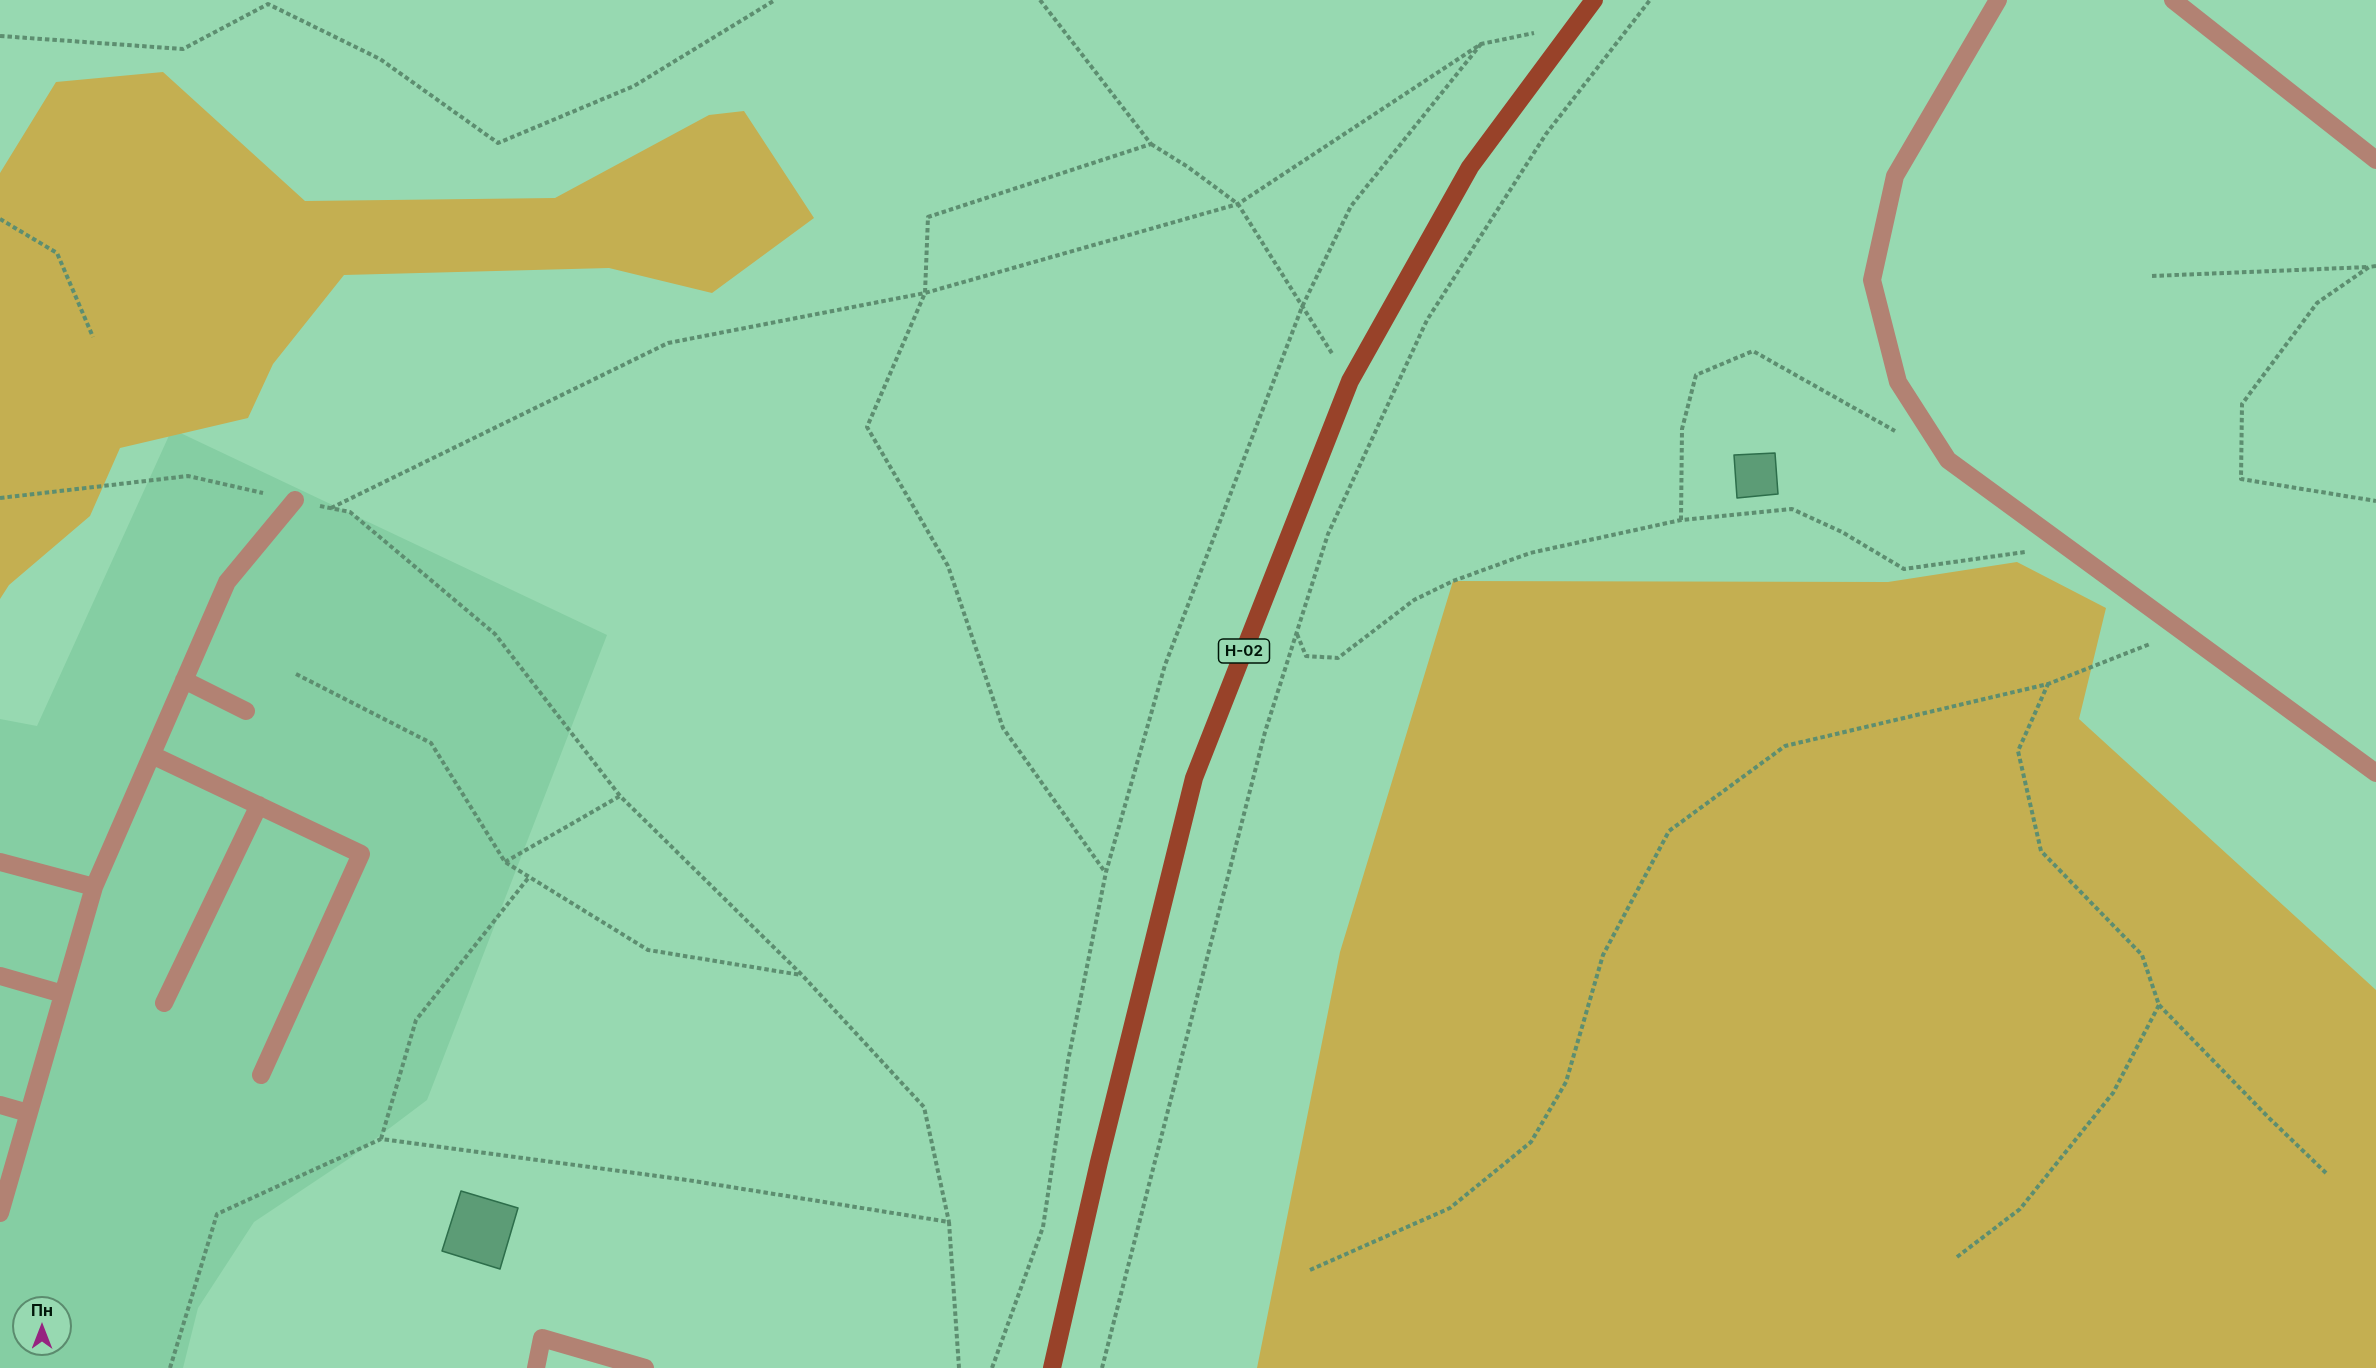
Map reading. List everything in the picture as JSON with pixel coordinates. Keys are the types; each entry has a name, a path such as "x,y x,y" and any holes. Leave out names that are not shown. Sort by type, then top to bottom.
{"main road":[{"name":"Н-02","path":"1052,1368 1099,1162 1194,778 1350,381 1470,167 1594,0"}],"lane":[{"path":"1998,0 1895,176 1872,280 1898,382 1948,460 2376,773"},
{"path":"2173,0 2376,160"},
{"path":"0,1213 94,887 226,582 295,500"},
{"path":"184,680 246,711"},
{"path":"152,755 361,854 261,1076"},
{"path":"164,1003 258,805"},
{"path":"0,862 94,887"},
{"path":"0,976 63,994"},
{"path":"0,1105 28,1113"},
{"path":"536,1368 542,1338 645,1368"}],"path":[{"path":"0,36 183,50 268,4 380,59 498,143 634,86 775,0"},
{"path":"1040,0 1151,144 1188,167 1238,204 1350,381"},
{"path":"1102,1368 1265,732 1328,534 1428,320 1546,134 1650,0"},
{"path":"331,508 668,343 925,292 1238,204 1481,44 1575,24"},
{"path":"992,1368 1043,1227 1068,1061 1106,872 1166,665 1302,307 1351,206 1481,44"},
{"path":"1106,872 1003,728 948,566 867,427 925,292 928,217 1151,144"},
{"path":"0,219 57,253 93,337"},
{"path":"2152,276 2376,266"},
{"path":"2368,267 2317,303 2242,404 2241,479 2376,501"},
{"path":"1681,520 1682,429 1696,375 1754,351 1899,433"},
{"path":"0,498 188,476 350,512 495,634 620,796 802,975 924,1107 949,1222 959,1368"},
{"path":"1296,633 1306,657 1338,658 1414,600 1452,581 1530,553 1681,520 1792,509 1842,532 1904,569 2031,551 2061,543"},
{"path":"1310,1270 1450,1208 1531,1142 1566,1082 1603,955 1669,831 1785,746 2048,684 2182,631"},
{"path":"296,674 431,743 505,862 648,950 802,975"},
{"path":"2048,684 2018,751 2041,851 2142,955 2159,1005 2326,1173"},
{"path":"505,862 620,796"},
{"path":"381,1139 416,1020 529,877"},
{"path":"1957,1257 2020,1209 2113,1093 2159,1005"},
{"path":"170,1368 217,1214 381,1139 687,1180 949,1222"}],"shaded area":[{"path":"163,72 305,201 555,198 709,115 744,111 814,218 712,293 609,268 344,275 273,364 248,418 120,448 90,516 9,585 0,599 0,173 56,82"},
{"path":"172,429 607,635 427,1100 350,1158 254,1222 198,1308 183,1368 0,1368 0,719 37,726"},
{"path":"2017,562 2106,608 2079,719 2376,990 2376,1368 1257,1368 1340,952 1453,581 1888,582"}],"building":[{"path":"1775,453 1778,494 1737,498 1734,455"},
{"path":"461,1191 518,1208 500,1269 442,1251"}]}
